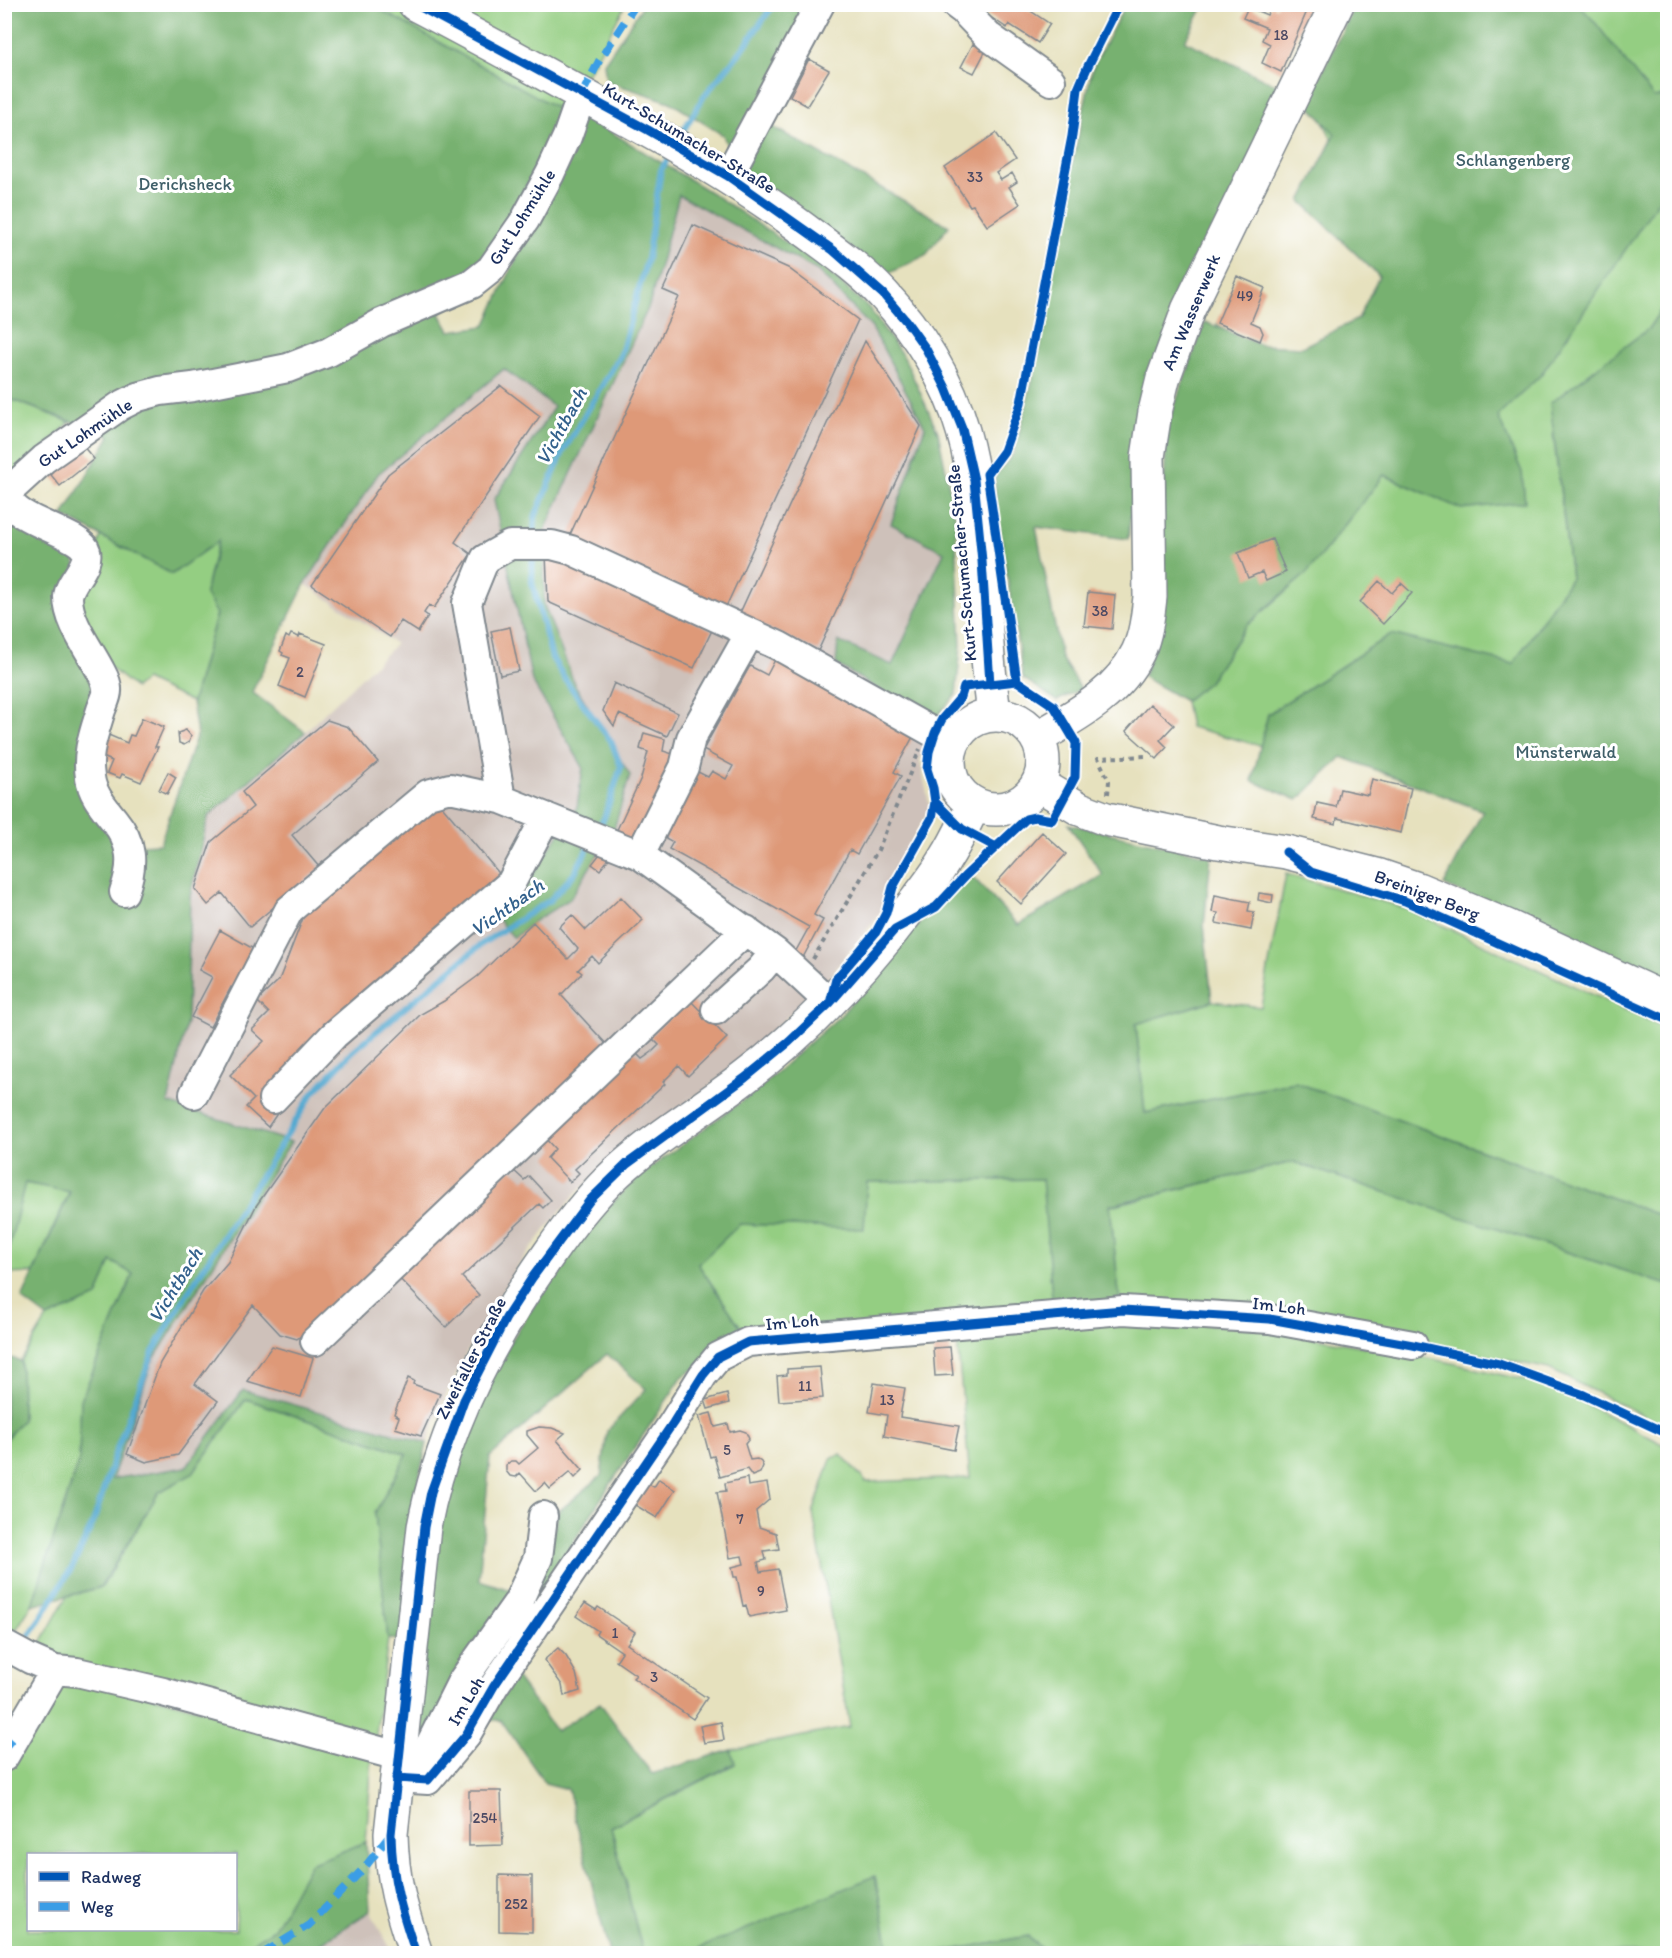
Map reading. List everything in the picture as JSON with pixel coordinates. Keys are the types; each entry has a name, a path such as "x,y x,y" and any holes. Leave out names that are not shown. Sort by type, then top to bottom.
{"main road":[{"name":"Kurt-Schumacher-Straße","path":"415,4 728,176 833,250 883,294 906,321 926,349 946,388 962,428 974,480 994,714"},
{"name":"Am Wasserwerk","path":"1037,738 1100,699 1125,672 1138,651 1147,619 1150,597 1148,457 1155,412 1164,379 1188,310 1337,4"},
{"path":"994,714 1004,715 1023,723 1037,738 1042,753 1043,769 1038,784 1021,802 998,810 974,805 954,784 949,771 949,756 944,738 969,723 994,714"},
{"name":"Breiniger Berg","path":"1038,784 1080,809 1106,819 1218,842 1286,852 1380,876 1418,889 1507,926 1668,1001"},
{"name":"Zweifaller Straße","path":"416,1953 401,1911 392,1866 391,1834 402,1771 424,1527 430,1492 464,1400 506,1318 559,1240 590,1200 627,1164 745,1078 789,1042 830,1003 864,966 918,898 946,859 974,805"}],"street":[{"path":"728,176 820,4"},
{"path":"955,4 988,36 1051,81"},
{"name":"Gut Lohmühle","path":"124,892 130,874 132,856 116,822 94,792 88,763 89,748 108,690 104,678 72,619 69,606 68,596 71,586 86,559 86,550 80,542 35,522 16,510 9,500 10,490 44,459 120,406 138,397 288,368 329,352 381,323 472,284 491,269 525,220 567,137 582,94"},
{"path":"501,799 467,603 485,559 510,545 552,545 571,549 779,646 944,738"},
{"path":"640,855 684,767 691,738 750,633"},
{"path":"194,1094 289,910 428,794 450,788 501,799 640,855 775,952 830,1003"},
{"path":"273,1099 334,1035 511,883 546,817"},
{"path":"315,1341 746,930"},
{"path":"716,1010 761,969 775,952"},
{"name":"Im Loh","path":"402,1771 428,1780 466,1735 494,1686 674,1423 703,1375 718,1358 736,1347 748,1342 1123,1310 1269,1319 1413,1345"},
{"path":"5,1645 43,1664 163,1692 402,1771 518,1602 538,1558 543,1516"},
{"path":"4,1757 43,1664"}],"path":[{"path":"802,977 878,850 920,748 944,738"},
{"path":"1106,819 1109,781 1098,758 1147,756"}],"shaded area":[{"path":"679,194 818,271 872,328 925,427 891,524 944,552 892,666 838,641 932,722 920,761 930,808 888,884 886,906 828,979 735,1066 579,1190 546,1229 517,1267 468,1350 446,1395 427,1443 243,1390 186,1467 111,1480 152,1362 291,1143 168,1104 187,1022 190,896 208,817 305,732 396,644 305,584 378,474 504,369 554,407 494,500 532,681 583,767 577,807 534,871 492,913 514,937 533,922 630,775 575,685 544,605 545,530 649,306"},
{"path":"370,1911 393,1953 306,1954"}],"green space":[{"name":"Derichsheck","path":"5,5 372,5 568,114 469,284 440,314 450,331 485,326 583,115 710,192 821,266 869,308 905,359 938,432 955,515 961,646 956,695 932,722 836,664 838,641 892,665 944,552 891,524 925,427 872,328 818,271 679,195 649,306 545,530 544,605 575,685 630,775 614,829 570,899 533,922 514,938 492,913 534,871 577,807 583,767 532,681 494,500 554,407 504,369 378,474 305,584 252,692 305,732 208,817 190,896 187,1022 168,1103 291,1142 152,1362 112,1479 186,1467 243,1390 427,1443 417,1487 402,1640 388,1639 375,1513 407,1454 246,1399 192,1474 159,1492 101,1587 32,1605 79,1460 81,1400 133,1274 111,1261 97,1297 47,1318 22,1299 70,1192 25,1183 5,1264 5,516 74,553 93,676 78,778 119,846 160,844 197,734 192,702 217,614 205,593 218,541 172,574 63,516 110,436 5,397"},
{"path":"336,5 625,5 594,63 551,127"},
{"path":"643,5 827,5 769,125 949,226 926,255 888,274 736,167 723,135 670,102 606,81 604,63"},
{"path":"1125,5 1204,5 1185,41 1281,87 1142,416 1128,539 1036,527 1061,658 1081,689 1057,701 1023,678 995,499 995,476 1014,453 1040,349 1063,209 1092,69"},
{"name":"Schlangenberg","path":"1355,5 1579,5 1654,98 1667,95 1667,188 1541,375 1498,416 1522,472 1525,502 1461,509 1384,475 1307,573 1246,626 1209,682 1185,701 1143,677 1164,617 1162,526 1167,427 1205,322 1261,345 1302,347 1358,319 1379,276 1301,201 1335,134 1307,103"},
{"name":"Schlangenberg","path":"1364,5 1667,5 1667,301 1648,329 1628,344 1553,433 1571,578 1513,664 1391,634 1268,714 1261,746 1190,727 1185,701 1209,682 1246,626 1307,573 1384,475 1411,487 1378,460 1191,367 1217,324 1278,376 1414,306 1314,103"},
{"name":"Münsterwald","path":"1667,301 1667,987 1444,885 1483,811 1342,757 1298,800 1252,781 1268,714 1391,634 1513,664 1571,578 1550,403 1648,329"},
{"path":"5,397 70,422 5,487"},
{"path":"101,536 172,574 218,540 205,593 217,613 192,702 145,680 135,688 106,664 76,599"},
{"path":"1068,824 1211,856 1204,925 1212,1001 1136,1024 1145,1113 1295,1082 1667,1218 1667,1285 1293,1162 1110,1205 1120,1304 1053,1308 1042,1179 867,1182 864,1229 740,1224 698,1264 746,1335 682,1377 537,1599 444,1754 414,1743 443,1496 476,1405 496,1365 546,1286 572,1250 604,1211 639,1176 753,1093 842,1014 904,938 970,874 1018,925 1103,875","holes":["607,1354 646,1389 607,1431 601,1476 558,1512 548,1557 526,1595 479,1580 490,1457"]},
{"path":"1286,874 1405,908 1667,1029 1667,1218 1295,1082 1145,1113 1136,1024 1212,1001 1261,1007"},
{"path":"1293,1162 1667,1285 1667,1427 1549,1369 1380,1333 1120,1304 1110,1206"},
{"path":"1043,1179 1053,1308 746,1335 698,1264 740,1224 863,1228 867,1182"},
{"path":"24,1183 70,1191 33,1273 5,1274 5,1264"},
{"path":"111,1261 133,1274 81,1400 79,1460 32,1605 9,1641 5,1637 5,1440 22,1420 21,1361 47,1318 97,1297"},
{"path":"1139,1318 1273,1330 1448,1362 1553,1387 1667,1446 1667,1953 1046,1954 1028,1936 935,1953 890,1953 875,1877 688,1953 643,1953 611,1827 735,1764 731,1750 850,1727 813,1513 831,1459 841,1454 866,1482 970,1478 956,1330"},
{"path":"5,1356 21,1361 22,1420 5,1440"},
{"path":"246,1399 407,1454 375,1513 388,1639 375,1742 34,1655 67,1596 102,1587 159,1492 192,1474"},
{"path":"509,1668 556,1731 600,1703 652,1774 731,1750 735,1763 611,1827 643,1953 609,1953 568,1789 545,1783 501,1720 480,1721"},
{"path":"72,1675 372,1756 366,1842 310,1864 274,1929 236,1953 5,1954 5,1767 53,1684"},
{"path":"366,1842 370,1911 306,1953 236,1953 274,1929 310,1864"},
{"path":"875,1876 890,1953 688,1953"},
{"path":"1028,1936 1046,1953 935,1953"}],"building":[{"path":"975,4 1020,4 1050,24 1038,43 1009,24 1007,28 974,6"},
{"path":"1278,4 1310,4 1281,72 1262,63 1270,44 1262,40 1267,28 1243,18 1248,7 1267,15 1271,5 1276,8"},
{"path":"973,44 986,50 974,73 961,67"},
{"path":"809,59 829,70 807,106 790,96"},
{"path":"996,133 1015,160 996,173 1001,180 1012,173 1017,182 1009,187 1020,204 987,226 973,205 970,206 945,168"},
{"path":"693,225 788,268 858,320 725,609 569,537 679,297 663,290"},
{"path":"1237,276 1265,288 1251,322 1260,326 1263,333 1260,341 1217,323"},
{"path":"865,341 921,426 818,651 739,615"},
{"path":"501,386 540,416 455,542 471,554 434,608 429,605 424,613 428,616 418,632 401,621 390,637 312,585 388,474"},
{"path":"81,444 94,459 60,486 47,470"},
{"path":"1272,539 1286,572 1266,581 1262,572 1248,578 1238,553"},
{"path":"546,554 712,630 694,668 548,602"},
{"path":"1379,581 1392,593 1401,583 1412,593 1383,624 1360,602"},
{"path":"1088,592 1115,595 1112,629 1084,626"},
{"path":"510,627 519,671 500,675 491,631"},
{"path":"291,634 299,637 300,634 326,644 305,697 279,686 290,658 282,655 280,651 286,636 289,638"},
{"path":"777,656 915,733 894,772 901,776 857,854 850,850 814,915 823,920 800,963 792,958 809,927 669,849 673,842 660,835 696,771 708,777 712,771 726,779 733,766 703,750 750,666 767,675"},
{"path":"614,683 678,713 667,736 619,714 614,726 603,711"},
{"path":"1150,704 1174,725 1160,740 1167,747 1157,759 1126,731"},
{"path":"142,718 164,727 155,747 158,747 141,782 122,774 120,778 107,773 112,761 96,754 104,733 127,743 130,735 134,736"},
{"path":"327,720 348,727 378,762 292,835 320,868 250,927 222,893 208,905 195,889 211,842 253,807 242,792"},
{"path":"186,730 191,736 189,742 184,745 179,743 178,733"},
{"path":"644,733 665,739 663,751 673,754 665,786 638,844 615,834 641,778 648,752 640,749"},
{"path":"168,772 176,777 167,794 159,790"},
{"path":"1372,779 1411,788 1401,833 1337,818 1336,824 1314,819 1317,803 1336,807 1340,789 1368,795"},
{"path":"437,800 503,878 278,1112 268,1127 246,1107 254,1099 230,1075 264,1041 252,1030 269,1013 257,1001 279,980 305,913"},
{"path":"1042,832 1066,854 1021,904 997,882"},
{"path":"603,850 611,856 600,870 592,864"},
{"path":"1259,893 1273,895 1272,903 1258,900"},
{"path":"1215,895 1250,902 1248,911 1254,912 1251,930 1216,923 1218,913 1212,912"},
{"path":"621,897 643,920 598,963 592,956 578,970 582,973 561,995 609,1047 355,1289 297,1339 280,1334 253,1305 195,1384 218,1401 178,1455 146,1462 127,1454 160,1363 203,1291 228,1262 256,1206 325,1108 421,1014 444,1001 478,976 533,922 568,959 578,949 559,927 572,915 586,930"},
{"path":"220,930 259,952 238,991 231,987 210,1027 191,1017 212,977 199,970"},
{"path":"689,999 727,1038 688,1076 679,1066 663,1082 665,1084 575,1169 579,1173 570,1182 547,1158 555,1149 544,1137 634,1051 642,1059 652,1052 659,1045 650,1036"},
{"path":"511,1168 524,1180 529,1176 551,1200 543,1208 539,1204 462,1277 479,1295 446,1327 397,1276"},
{"path":"272,1346 313,1358 301,1397 247,1381"},
{"path":"950,1347 953,1375 935,1376 933,1348"},
{"path":"820,1367 823,1398 779,1401 777,1376 787,1375 787,1369"},
{"path":"408,1378 414,1381 413,1384 440,1394 421,1436 395,1428 399,1417 394,1414"},
{"path":"874,1383 905,1388 900,1417 959,1426 954,1450 884,1436 887,1415 869,1412"},
{"path":"727,1394 729,1403 708,1409 705,1400"},
{"path":"711,1413 715,1427 728,1424 730,1432 740,1430 746,1432 749,1439 745,1444 750,1460 757,1459 761,1462 763,1466 760,1473 752,1476 747,1469 720,1477 714,1456 710,1457 699,1416"},
{"path":"539,1427 552,1428 565,1433 557,1440 583,1470 575,1478 570,1472 550,1489 545,1483 536,1491 520,1473 516,1477 510,1476 506,1471 506,1465 511,1461 519,1464 538,1448 527,1435 527,1431"},
{"path":"747,1478 748,1486 767,1483 770,1499 756,1511 759,1527 776,1533 779,1549 764,1551 766,1560 758,1562 760,1572 778,1569 786,1610 749,1617 746,1605 743,1606 737,1577 734,1577 732,1567 744,1564 742,1556 730,1558 717,1492 726,1491 725,1483"},
{"path":"659,1479 675,1490 657,1518 635,1505 648,1484 654,1487"},
{"path":"585,1603 596,1610 598,1607 635,1632 627,1644 707,1698 693,1719 633,1678 636,1675 616,1661 622,1652 596,1634 598,1631 576,1616"},
{"path":"558,1648 566,1656 576,1673 580,1691 564,1696 562,1685 544,1660"},
{"path":"721,1722 724,1740 704,1743 700,1726"},
{"path":"469,1791 501,1791 503,1845 469,1846"},
{"path":"499,1875 532,1876 532,1932 499,1931"}],"waterway":[{"name":"Vichtbach","path":"679,138 704,96 742,50 774,4"},
{"name":"Vichtbach","path":"534,536 535,517 563,452 621,354 647,259 661,170 670,155"},
{"name":"Vichtbach","path":"533,552 532,582 552,658 611,741 621,767 598,830"},
{"name":"Vichtbach","path":"23,1646 73,1566 93,1523 115,1454 153,1352 313,1093 353,1051 483,943 550,900 574,874 590,844"},
{"name":"Vichtbach","path":"4,1677 15,1660"}],"marked path":[{"path":"582,94 599,61 636,4"},
{"path":"4,1738 12,1745"},
{"path":"262,1954 309,1925 365,1867 391,1834"}],"cycle path":[{"path":"415,4 728,176 833,250 883,294 906,321 926,349 946,388 962,428 974,480 990,684"},
{"path":"1017,681 987,474 1004,451 1021,403 1072,136 1078,89 1119,4"},
{"path":"416,1954 398,1895 391,1834 424,1527 431,1492 464,1400 506,1318 532,1278 590,1200 627,1164 745,1078 789,1042 830,1003 895,929 936,907 965,876 1026,819 1035,817 1052,820 1075,777 1076,743 1054,706 1017,681 964,687 961,697 942,719 929,752 927,769 935,802 932,818 893,887 886,913 876,932 836,979 830,1003"},
{"path":"935,802 962,829 996,847"},
{"path":"1286,852 1311,872 1405,901 1668,1020"},
{"path":"396,1778 428,1780 466,1735 494,1686 673,1423 703,1375 718,1357 748,1342 1123,1310 1270,1319 1413,1345 1499,1364 1584,1395 1668,1434"}]}
